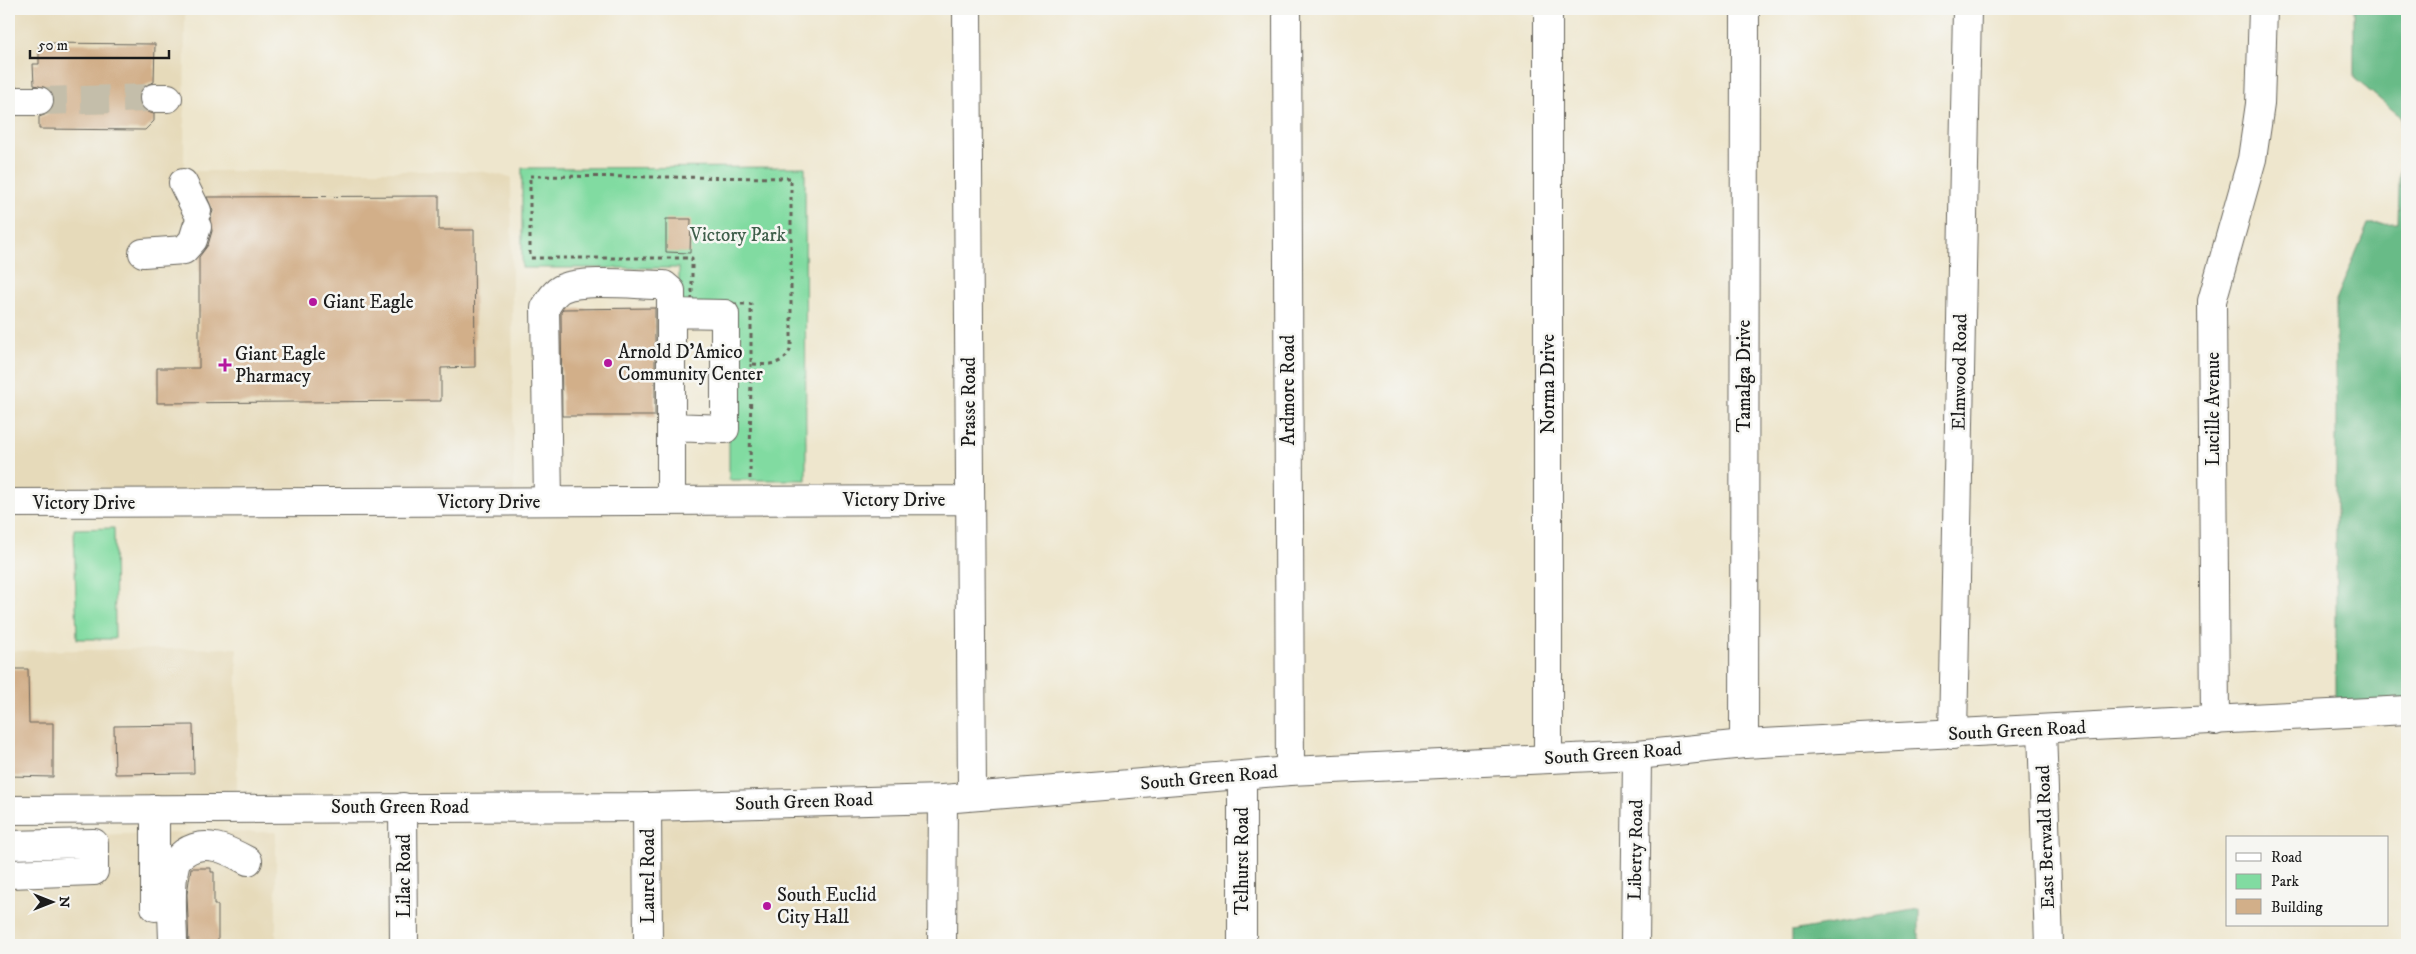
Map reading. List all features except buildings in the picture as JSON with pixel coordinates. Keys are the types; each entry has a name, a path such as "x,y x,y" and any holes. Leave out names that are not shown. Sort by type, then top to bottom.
{"street":[{"name":"Prasse Road","path":"967,9 972,795"},
{"name":"Ardmore Road","path":"1286,9 1290,771"},
{"name":"Norma Drive","path":"1548,9 1548,759"},
{"name":"Tamalga Drive","path":"1744,9 1744,744"},
{"name":"Elmwood Road","path":"1953,735 1967,9"},
{"name":"Lucille Avenue","path":"2215,721 2212,301 2252,158 2260,104 2263,9"},
{"path":"9,101 40,101"},
{"path":"143,253 184,250 193,240 196,219 183,183"},
{"path":"548,501 545,308 554,294 563,288 578,284 664,285 671,291 671,501"},
{"path":"671,427 725,429 725,314 672,313"},
{"name":"Victory Drive","path":"9,503 970,500"},
{"name":"South Green Road","path":"9,810 647,807 943,799 972,795 1290,771 1637,755 1744,744 1953,735 2407,710"},
{"name":"East Berwald Road","path":"2042,729 2049,945"},
{"name":"Liberty Road","path":"1635,945 1637,755"},
{"name":"Telhurst Road","path":"1242,776 1242,945"},
{"path":"942,945 943,799"},
{"name":"Lilac Road","path":"403,807 404,945"},
{"name":"Laurel Road","path":"647,807 648,945"},
{"path":"155,808 155,945"},
{"path":"9,845 94,843 94,871 9,874"},
{"path":"173,945 173,879 175,863 181,855 190,848 200,846 218,847 248,861"}],"path":[{"path":"750,480 751,304 692,304 692,258 530,258 530,176 791,178 791,348 782,361 775,364 751,364"}],"shaded area":[{"path":"9,9 185,9 184,171 479,171 511,177 514,501 9,503"},
{"path":"237,648 237,808 9,810 9,651"},
{"path":"943,799 942,945 648,945 647,807"},
{"path":"276,832 276,945 9,945 9,839 121,834"}],"green space":[{"path":"2354,9 2407,9 2407,710 2336,714 2336,300 2368,224 2398,223 2401,117 2354,78"},
{"name":"Victory Park","path":"805,167 806,480 729,480 729,307 679,307 679,268 522,268 522,168"},
{"path":"114,528 115,639 77,639 74,529"},
{"path":"1919,909 1919,945 1791,945 1791,931"}],"tunnel":[{"path":"39,101 154,98"}],"place":[{"name":"Giant Eagle","path":"313,302"},
{"name":"Arnold D'Amico Community Center","path":"608,363"},
{"name":"Giant Eagle Pharmacy","path":"225,365"},
{"name":"South Euclid City Hall","path":"767,906"}]}
